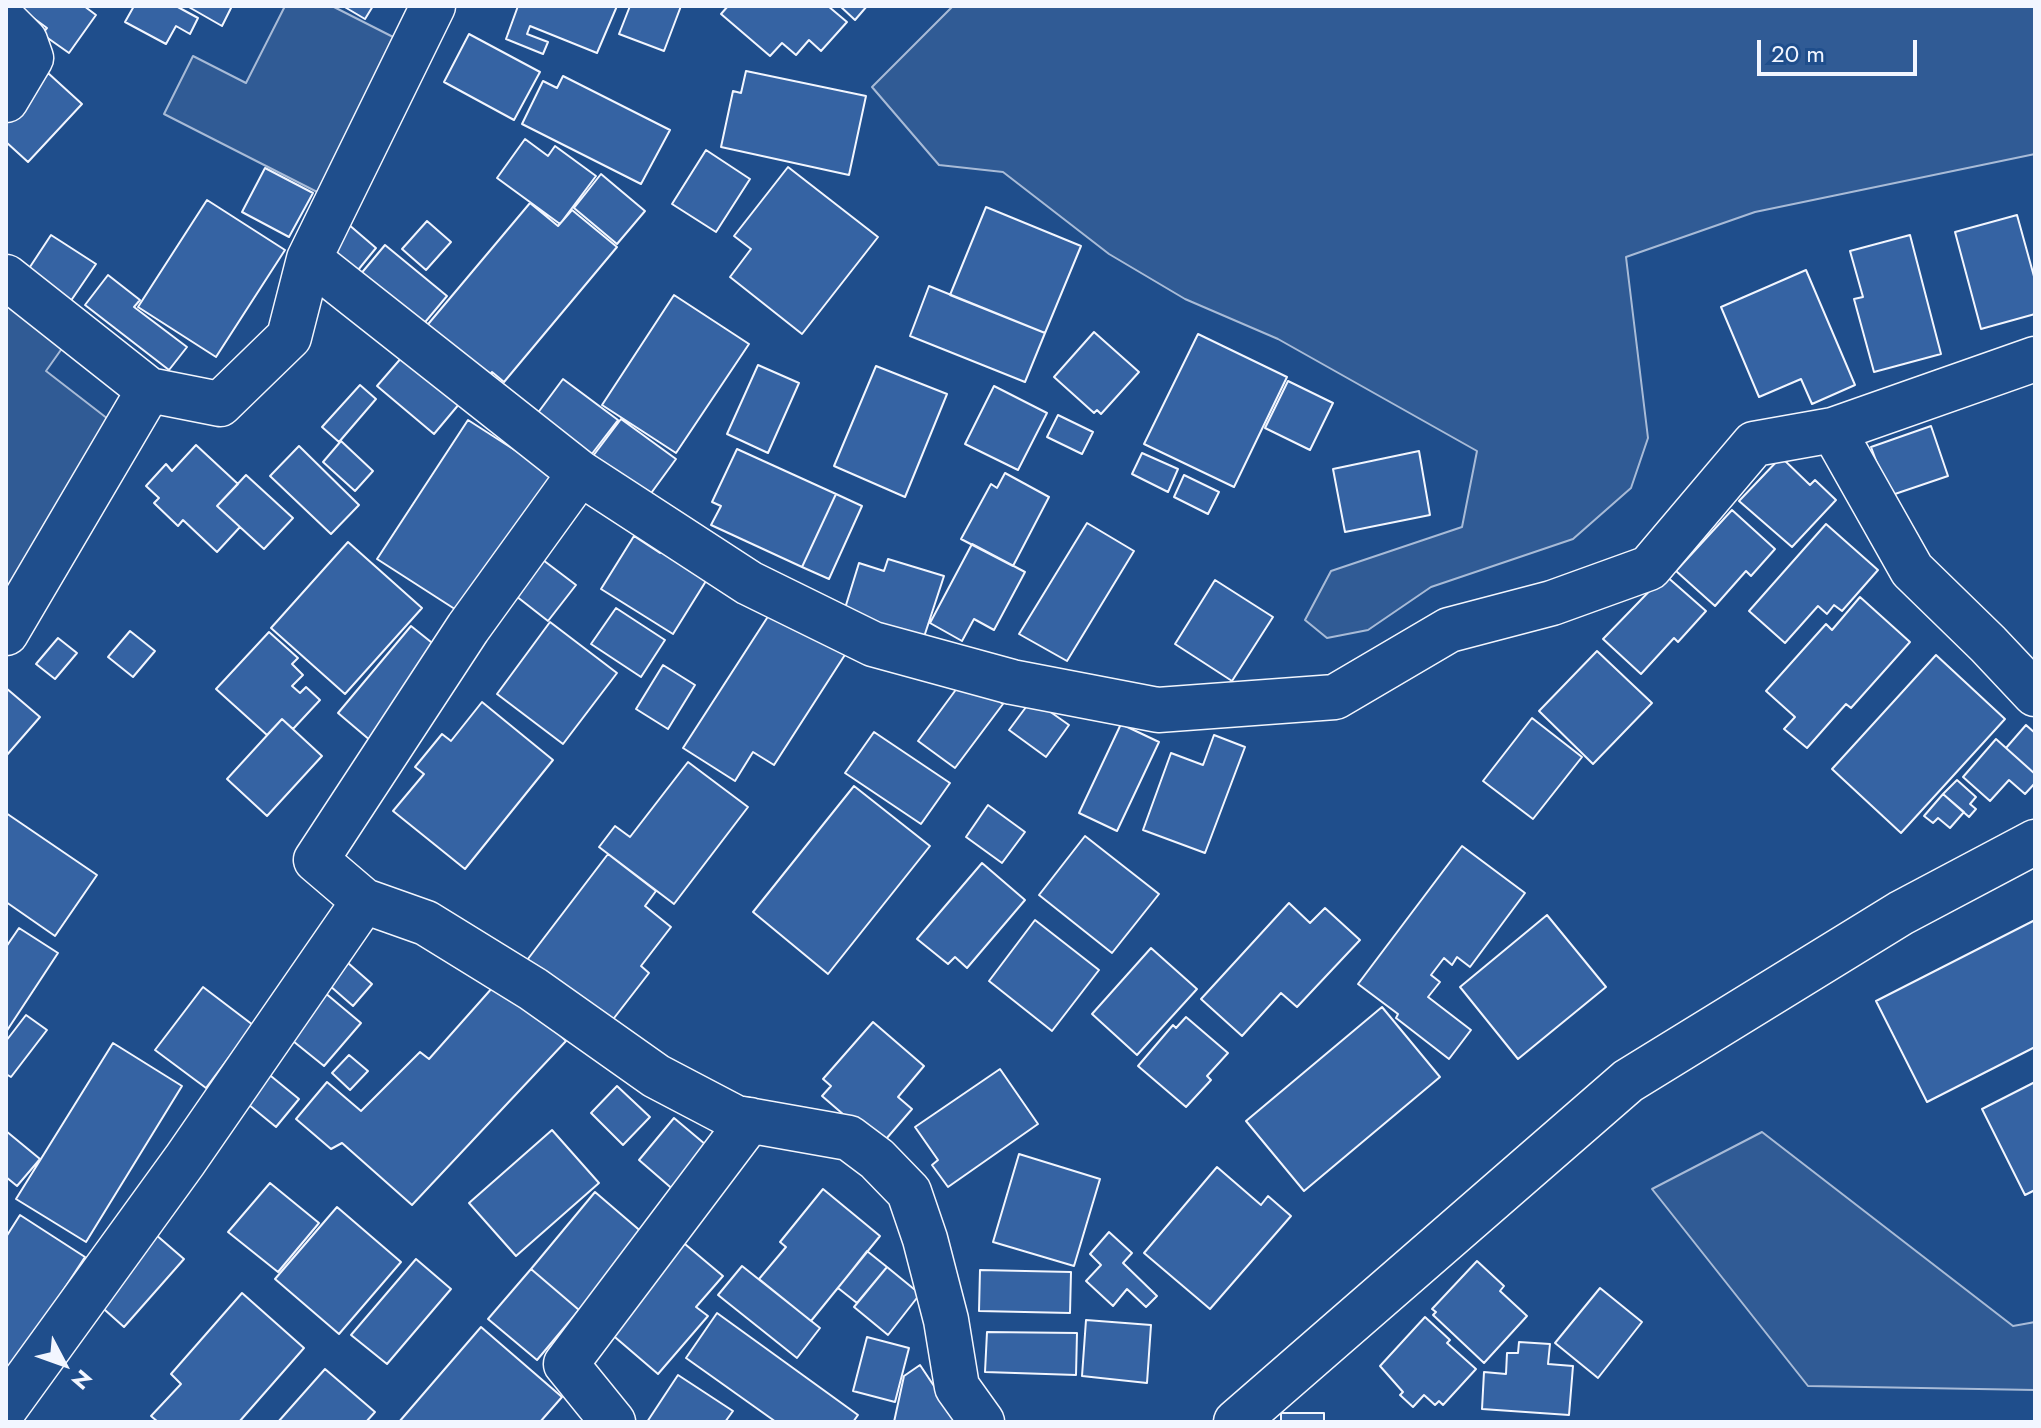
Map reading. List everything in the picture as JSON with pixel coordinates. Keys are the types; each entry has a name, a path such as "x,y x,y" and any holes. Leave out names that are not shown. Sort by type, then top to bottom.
{"street":[{"path":"6,277 149,390 220,404 289,337 309,259 433,6"},
{"path":"6,22 25,41 31,58 6,100"},
{"path":"309,259 580,473 749,583 873,644 1012,682 1158,710 1335,697 1449,630 1552,603 1649,568 1754,444 1833,430 2035,359"},
{"path":"6,633 149,390"},
{"path":"1833,430 1912,570 2035,694"},
{"path":"580,473 468,628 316,860 364,901 426,923 533,989 656,1076 736,1118 849,1138 877,1159 909,1192 946,1320 957,1387 982,1422"},
{"path":"1236,1422 1628,1081 1901,913 2035,842"},
{"path":"6,1407 185,1160 364,901"},
{"path":"613,1422 566,1364 750,1120"}],"shaded area":[{"path":"285,6 332,6 403,42 325,196 164,114 193,56 246,83"},
{"path":"953,6 2035,6 2035,154 1755,212 1626,257 1648,438 1631,488 1573,539 1431,587 1368,630 1327,638 1305,620 1331,571 1462,527 1477,451 1278,339 1185,299 1109,254 1003,172 939,165 872,87"},
{"path":"6,300 63,347 46,371 108,419 6,609"},
{"path":"1762,1132 2013,1326 2035,1322 2035,1390 1808,1386 1652,1189"}],"building":[{"path":"17,6 84,6 96,15 69,53 42,34 47,28"},
{"path":"134,6 176,6 198,18 190,34 176,26 166,44 125,22"},
{"path":"187,6 232,6 222,26"},
{"path":"343,6 373,6 365,19"},
{"path":"518,6 617,6 597,53 530,26 527,34 548,42 543,54 506,39"},
{"path":"630,6 681,6 664,51 619,34"},
{"path":"728,6 828,6 847,22 821,51 809,40 796,55 782,43 770,56 721,14"},
{"path":"840,6 867,6 855,20"},
{"path":"469,34 540,72 514,120 444,82"},
{"path":"746,71 866,96 849,175 721,147 733,91 741,93"},
{"path":"48,73 82,104 28,162 6,142 6,118"},
{"path":"563,76 670,130 641,184 522,124 543,81 557,88"},
{"path":"525,139 548,156 555,146 596,176 560,224 497,178"},
{"path":"706,150 750,179 716,232 672,204"},
{"path":"788,167 878,237 802,334 730,277 751,249 734,236"},
{"path":"265,168 313,193 289,237 242,212"},
{"path":"601,174 645,211 617,244 574,208"},
{"path":"207,200 285,250 216,357 138,307"},
{"path":"530,203 558,226 572,210 617,247 504,382 492,372 485,380 424,329"},
{"path":"986,207 1081,246 1045,333 950,295"},
{"path":"2017,215 2035,280 2035,314 1981,329 1955,232"},
{"path":"427,221 451,242 426,270 402,249"},
{"path":"348,224 376,248 354,275 325,251"},
{"path":"51,235 96,264 68,305 24,276"},
{"path":"1910,235 1941,354 1874,372 1854,299 1863,297 1850,251"},
{"path":"385,245 447,296 421,327 359,276"},
{"path":"1806,270 1855,385 1812,404 1801,379 1759,397 1721,307"},
{"path":"108,275 140,300 134,307 187,347 169,370 85,305"},
{"path":"929,286 1045,333 1025,382 910,336"},
{"path":"674,295 749,344 676,453 602,405"},
{"path":"1094,332 1139,372 1101,414 1097,410 1094,413 1054,377"},
{"path":"1198,334 1287,377 1234,487 1144,444"},
{"path":"409,349 465,397 434,434 377,386"},
{"path":"758,365 799,383 768,453 727,434"},
{"path":"876,366 947,394 905,497 834,466"},
{"path":"563,379 618,420 591,455 537,414"},
{"path":"1288,381 1333,403 1310,450 1265,428"},
{"path":"360,385 376,399 339,442 322,427"},
{"path":"994,386 1047,413 1018,470 965,444"},
{"path":"1058,415 1093,432 1082,454 1047,437"},
{"path":"621,419 676,459 649,496 593,456"},
{"path":"468,420 552,474 461,613 377,559"},
{"path":"1931,426 1948,476 1889,496 1871,447"},
{"path":"341,441 373,471 355,491 323,462"},
{"path":"196,445 238,484 217,506 240,527 217,552 183,520 178,526 154,503 159,498 146,486 166,464 172,471"},
{"path":"299,446 359,505 331,534 270,476"},
{"path":"737,449 836,494 802,567 711,525 721,506 712,502"},
{"path":"1419,451 1430,515 1345,532 1333,469"},
{"path":"1142,453 1178,469 1168,492 1132,474"},
{"path":"1781,457 1810,485 1815,480 1836,500 1792,547 1739,501"},
{"path":"1005,473 1049,497 1013,566 961,539 991,484 997,488"},
{"path":"246,475 293,518 264,549 217,506"},
{"path":"1184,475 1219,492 1208,514 1174,497"},
{"path":"836,494 862,506 829,579 802,567"},
{"path":"1732,510 1775,549 1751,576 1746,571 1715,606 1676,571"},
{"path":"1087,523 1134,551 1067,661 1019,634"},
{"path":"1826,524 1878,570 1842,611 1834,605 1827,614 1818,606 1785,643 1749,611"},
{"path":"634,536 660,553 665,544 711,573 673,634 601,589"},
{"path":"348,542 422,608 345,694 271,628"},
{"path":"972,544 1025,572 994,630 974,619 962,641 930,623"},
{"path":"888,559 944,576 922,643 842,618 859,563 884,571"},
{"path":"543,560 576,585 548,621 516,596"},
{"path":"1665,575 1706,611 1678,642 1674,638 1641,674 1603,639"},
{"path":"1215,580 1273,617 1232,681 1175,644"},
{"path":"1860,597 1910,642 1851,708 1846,704 1807,748 1784,729 1795,717 1766,691 1826,624 1832,630"},
{"path":"778,601 850,647 774,765 753,752 735,781 683,748"},
{"path":"616,608 665,640 641,677 591,644"},
{"path":"550,622 617,673 563,744 497,694"},
{"path":"411,626 441,650 371,741 338,713"},
{"path":"130,631 155,651 133,677 108,657"},
{"path":"269,632 298,658 292,664 303,675 292,686 300,693 306,687 320,700 293,729 282,719 267,735 216,689"},
{"path":"58,638 77,653 55,679 36,664"},
{"path":"1597,651 1652,703 1593,764 1539,711"},
{"path":"1936,655 2005,719 1901,833 1832,769"},
{"path":"663,665 695,685 668,729 636,709"},
{"path":"966,676 1003,704 955,768 918,741"},
{"path":"6,688 40,717 6,756"},
{"path":"1032,699 1069,725 1046,757 1009,730"},
{"path":"482,702 553,760 465,869 393,811 424,774 415,767 442,734 451,741"},
{"path":"1532,718 1582,757 1533,819 1483,781"},
{"path":"282,719 322,756 267,816 227,779"},
{"path":"1121,724 1159,742 1117,831 1079,813"},
{"path":"2026,725 2035,733 2035,774 2006,748"},
{"path":"874,732 950,783 921,824 845,773"},
{"path":"1214,735 1245,747 1205,853 1143,830 1171,753 1203,765"},
{"path":"1996,739 2035,774 2035,783 2025,794 2009,780 1990,801 1963,777"},
{"path":"688,762 748,807 674,904 599,847 615,826 630,837"},
{"path":"1957,780 1976,797 1970,804 1976,809 1969,817 1943,794"},
{"path":"854,786 930,846 828,974 753,912"},
{"path":"1943,794 1964,812 1950,828 1938,818 1933,823 1924,816"},
{"path":"988,805 1025,832 1002,863 966,837"},
{"path":"6,813 97,875 55,936 6,902"},
{"path":"1085,836 1159,894 1112,953 1039,895"},
{"path":"1462,846 1525,893 1470,967 1457,957 1452,965 1444,958 1431,975 1440,982 1428,997 1471,1030 1449,1059 1358,984"},
{"path":"608,854 656,891 645,906 671,927 641,966 649,973 604,1031 521,968"},
{"path":"982,863 1025,900 967,968 955,957 948,964 917,939"},
{"path":"1289,903 1310,923 1325,908 1360,940 1297,1007 1281,993 1242,1036 1201,999"},
{"path":"1547,915 1606,987 1518,1059 1460,987"},
{"path":"1035,920 1099,970 1052,1031 989,981"},
{"path":"2035,920 2035,1047 1927,1102 1876,1001"},
{"path":"19,928 58,953 6,1032 6,947"},
{"path":"1151,948 1197,989 1137,1055 1092,1014"},
{"path":"348,963 372,984 353,1006 329,985"},
{"path":"501,978 566,1041 412,1205 342,1143 331,1149 296,1119 327,1082 361,1111 420,1052 429,1059"},
{"path":"203,987 253,1025 206,1088 155,1050"},
{"path":"324,992 361,1023 324,1066 288,1037"},
{"path":"1382,1007 1440,1077 1304,1191 1246,1121"},
{"path":"26,1015 47,1030 11,1077 6,1074 6,1041"},
{"path":"1186,1017 1228,1053 1207,1076 1211,1080 1186,1107 1138,1066 1173,1025 1176,1028"},
{"path":"873,1022 924,1066 898,1097 912,1109 880,1146 822,1096 831,1086 823,1079"},
{"path":"113,1043 182,1086 86,1242 16,1199"},
{"path":"349,1055 368,1071 350,1090 332,1073"},
{"path":"1000,1069 1038,1124 948,1187 932,1165 938,1160 915,1127"},
{"path":"266,1072 299,1099 276,1127 243,1100"},
{"path":"2035,1082 2035,1190 2025,1195 1982,1109"},
{"path":"617,1086 650,1117 623,1145 591,1113"},
{"path":"674,1118 712,1150 676,1192 639,1160"},
{"path":"552,1130 599,1183 516,1256 469,1203"},
{"path":"6,1131 40,1159 17,1186 6,1177"},
{"path":"1019,1154 1100,1179 1074,1266 993,1242"},
{"path":"1217,1167 1261,1205 1268,1196 1291,1216 1210,1309 1144,1253"},
{"path":"270,1183 319,1223 278,1272 228,1232"},
{"path":"823,1189 880,1236 811,1321 759,1279 786,1247 780,1242"},
{"path":"595,1192 644,1234 579,1310 531,1269"},
{"path":"337,1207 401,1262 339,1334 275,1279"},
{"path":"20,1215 85,1257 6,1378 6,1237"},
{"path":"1109,1232 1132,1253 1123,1263 1157,1296 1146,1307 1127,1289 1113,1306 1086,1281 1101,1265 1090,1254"},
{"path":"155,1234 184,1259 124,1327 96,1302"},
{"path":"673,1234 723,1276 696,1307 708,1316 658,1374 609,1332"},
{"path":"867,1251 887,1267 857,1303 838,1288"},
{"path":"416,1259 451,1289 387,1364 351,1335"},
{"path":"1477,1261 1504,1286 1500,1291 1527,1316 1484,1363 1433,1315 1436,1312 1432,1309"},
{"path":"742,1266 820,1328 797,1358 718,1295"},
{"path":"887,1267 920,1294 888,1335 854,1307"},
{"path":"531,1269 579,1310 537,1360 488,1319"},
{"path":"980,1270 1071,1272 1070,1313 979,1311"},
{"path":"1600,1288 1642,1322 1598,1378 1555,1343"},
{"path":"242,1293 304,1348 239,1422 158,1422 151,1416 181,1384 171,1374"},
{"path":"717,1313 858,1415 853,1422 776,1422 686,1358"},
{"path":"1425,1317 1450,1340 1447,1343 1476,1369 1443,1405 1439,1401 1435,1405 1424,1395 1413,1407 1400,1395 1403,1392 1380,1366"},
{"path":"1086,1320 1151,1325 1147,1383 1082,1376"},
{"path":"481,1327 562,1397 540,1422 399,1422"},
{"path":"987,1332 1077,1333 1076,1375 985,1372"},
{"path":"867,1337 909,1348 895,1402 853,1391"},
{"path":"1519,1342 1550,1344 1548,1364 1573,1366 1569,1415 1482,1409 1484,1372 1506,1374 1507,1353 1518,1353"},
{"path":"920,1365 958,1422 894,1422 904,1376"},
{"path":"325,1369 375,1412 366,1422 278,1422"},
{"path":"678,1375 733,1411 725,1422 647,1422"},
{"path":"1281,1413 1324,1413 1324,1422 1281,1422"}]}
